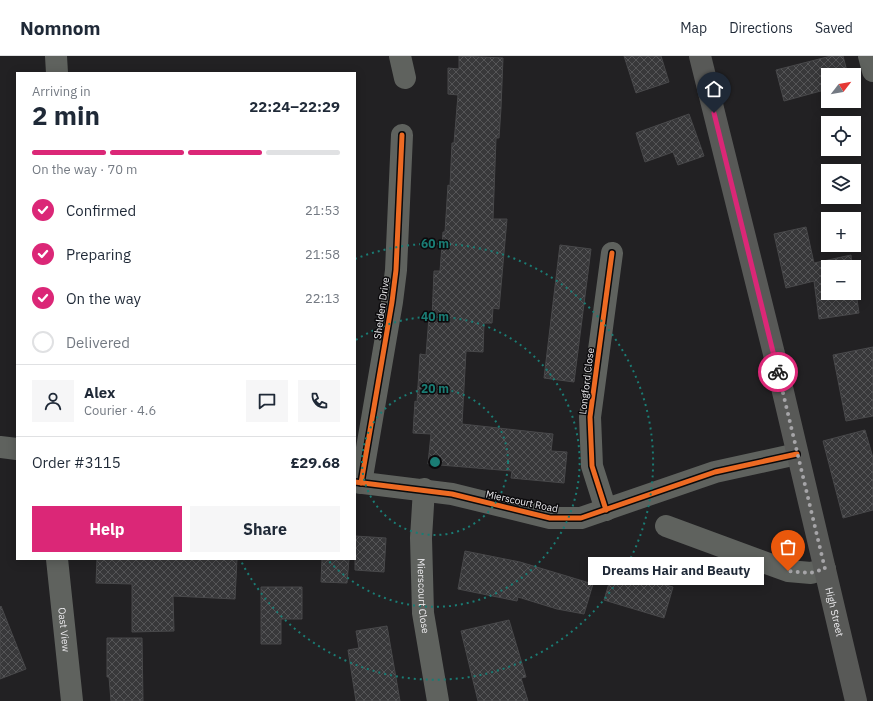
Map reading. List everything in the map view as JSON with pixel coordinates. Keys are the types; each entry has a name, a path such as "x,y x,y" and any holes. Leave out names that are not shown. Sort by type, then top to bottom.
{"main road":[{"name":"High Street","path":"700,56 856,701"}],"street":[{"path":"56,56 57,72"},
{"path":"400,56 405,78"},
{"path":"869,56 873,71"},
{"name":"Shelden Drive","path":"358,482 392,302 396,270 402,135"},
{"name":"Longford Close","path":"606,510 592,466 590,417 612,253"},
{"path":"0,447 16,449"},
{"name":"Mierscourt Road","path":"358,482 452,494 550,518 581,518 715,472 797,454"},
{"name":"Mierscourt Close","path":"424,490 421,546 423,613 438,701"},
{"path":"666,526 788,571 810,573 825,569"},
{"name":"Oast View","path":"57,560 72,701"}],"building":[{"path":"459,56 503,58 499,138 496,138 493,219 507,219 499,309 493,308 492,323 484,323 483,352 466,351 462,424 553,434 551,451 567,452 564,483 511,478 512,471 428,464 431,434 413,433 415,401 417,402 420,354 426,355 429,317 432,318 434,271 440,271 443,232 445,232 448,185 450,186 452,143 454,143 458,95 448,94 448,68 459,69"},
{"path":"624,56 661,56 669,82 636,93"},
{"path":"831,56 843,56 846,68 821,68 821,91 784,101 776,70"},
{"path":"689,114 704,156 678,165 673,152 645,162 636,133"},
{"path":"806,227 814,263 821,261 821,300 857,300 859,313 819,319 814,281 786,288 774,234"},
{"path":"560,245 591,249 574,382 544,378"},
{"path":"851,255 851,260 828,260"},
{"path":"873,347 873,416 846,421 833,355"},
{"path":"865,430 873,458 873,510 843,518 823,441"},
{"path":"356,536 386,538 384,572 355,570"},
{"path":"465,551 520,562 593,584 584,614 557,609 518,597 517,601 458,589"},
{"path":"97,560 237,560 235,599 173,596 174,631 132,632 132,584 96,583"},
{"path":"322,560 349,560 347,583 321,582"},
{"path":"613,570 673,587 664,618 604,600"},
{"path":"261,587 302,587 302,619 281,619 281,644 261,644"},
{"path":"1,606 26,669 0,679 0,607"},
{"path":"509,620 526,677 521,678 528,701 478,701 461,631"},
{"path":"387,626 400,701 356,701 348,650 359,648 356,631"},
{"path":"107,638 142,638 143,701 111,701 109,677 107,677"}],"cycle path":[{"path":"361,483 392,302 396,270 402,135"},
{"path":"606,510 592,466 590,417 612,253"},
{"path":"356,482 452,494 550,518 581,518 715,472 797,454"}],"way so far":[{"path":"778,372 825,569 810,573 788,571"}],"place":[{"name":"Dreams Hair and Beauty","path":"788,571"}],"route":[{"path":"714,113 778,372"}]}
